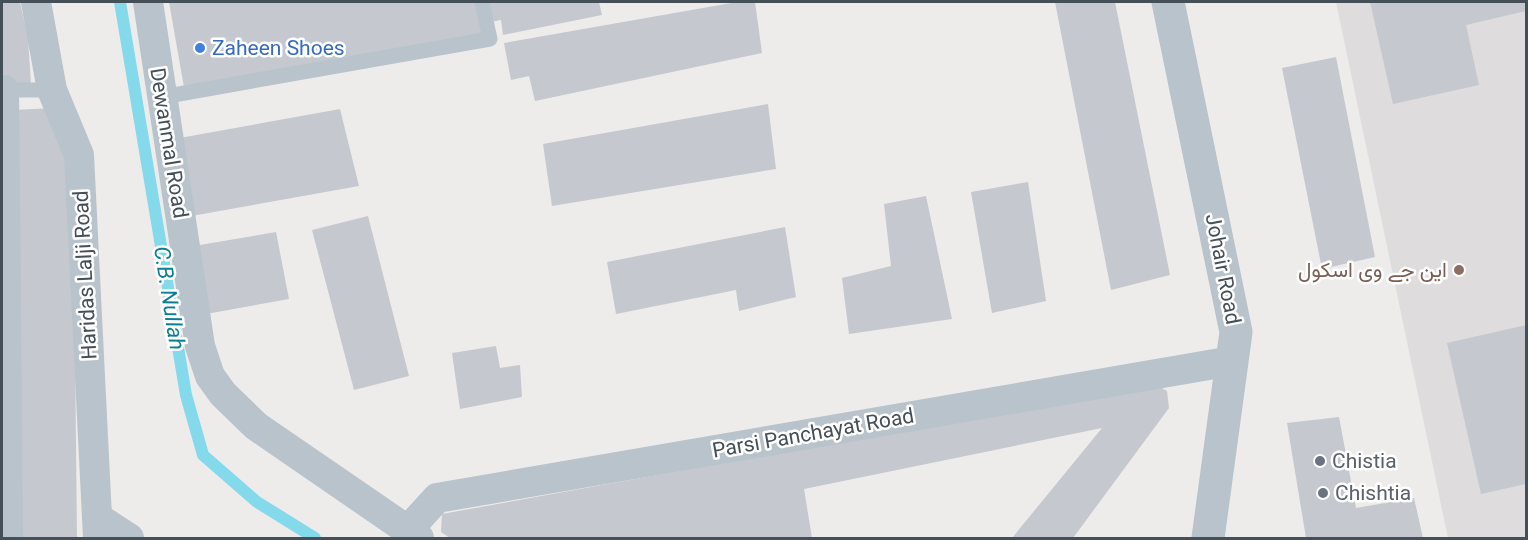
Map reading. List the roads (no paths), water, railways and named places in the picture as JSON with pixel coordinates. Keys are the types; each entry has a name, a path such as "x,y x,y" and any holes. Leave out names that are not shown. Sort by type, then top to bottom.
{"street":[{"name":"Haridas Lalji Road","path":"36,2 52,90 79,155 98,528 129,538"},
{"name":"Dewanmal Road","path":"148,2 200,346 210,376 240,412 270,438 413,535"},
{"name":"Johair Road","path":"1168,2 1236,332 1209,538"},
{"path":"3,90 8,538"},
{"name":"Parsi Panchayat Road","path":"413,535 437,498 1233,361"}],"lane":[{"path":"162,97 490,39 482,2"},
{"path":"3,90 52,90"}],"waterway":[{"name":"C.B. Nullah","path":"120,2 186,395 203,455 257,502 315,538"}],"place":[{"name":"Zaheen Shoes","path":"200,48"},
{"name":"این جے وی اسکول","path":"1459,270"},
{"name":"Chistia","path":"1320,461"},
{"name":"Chishtia","path":"1323,493"}]}
